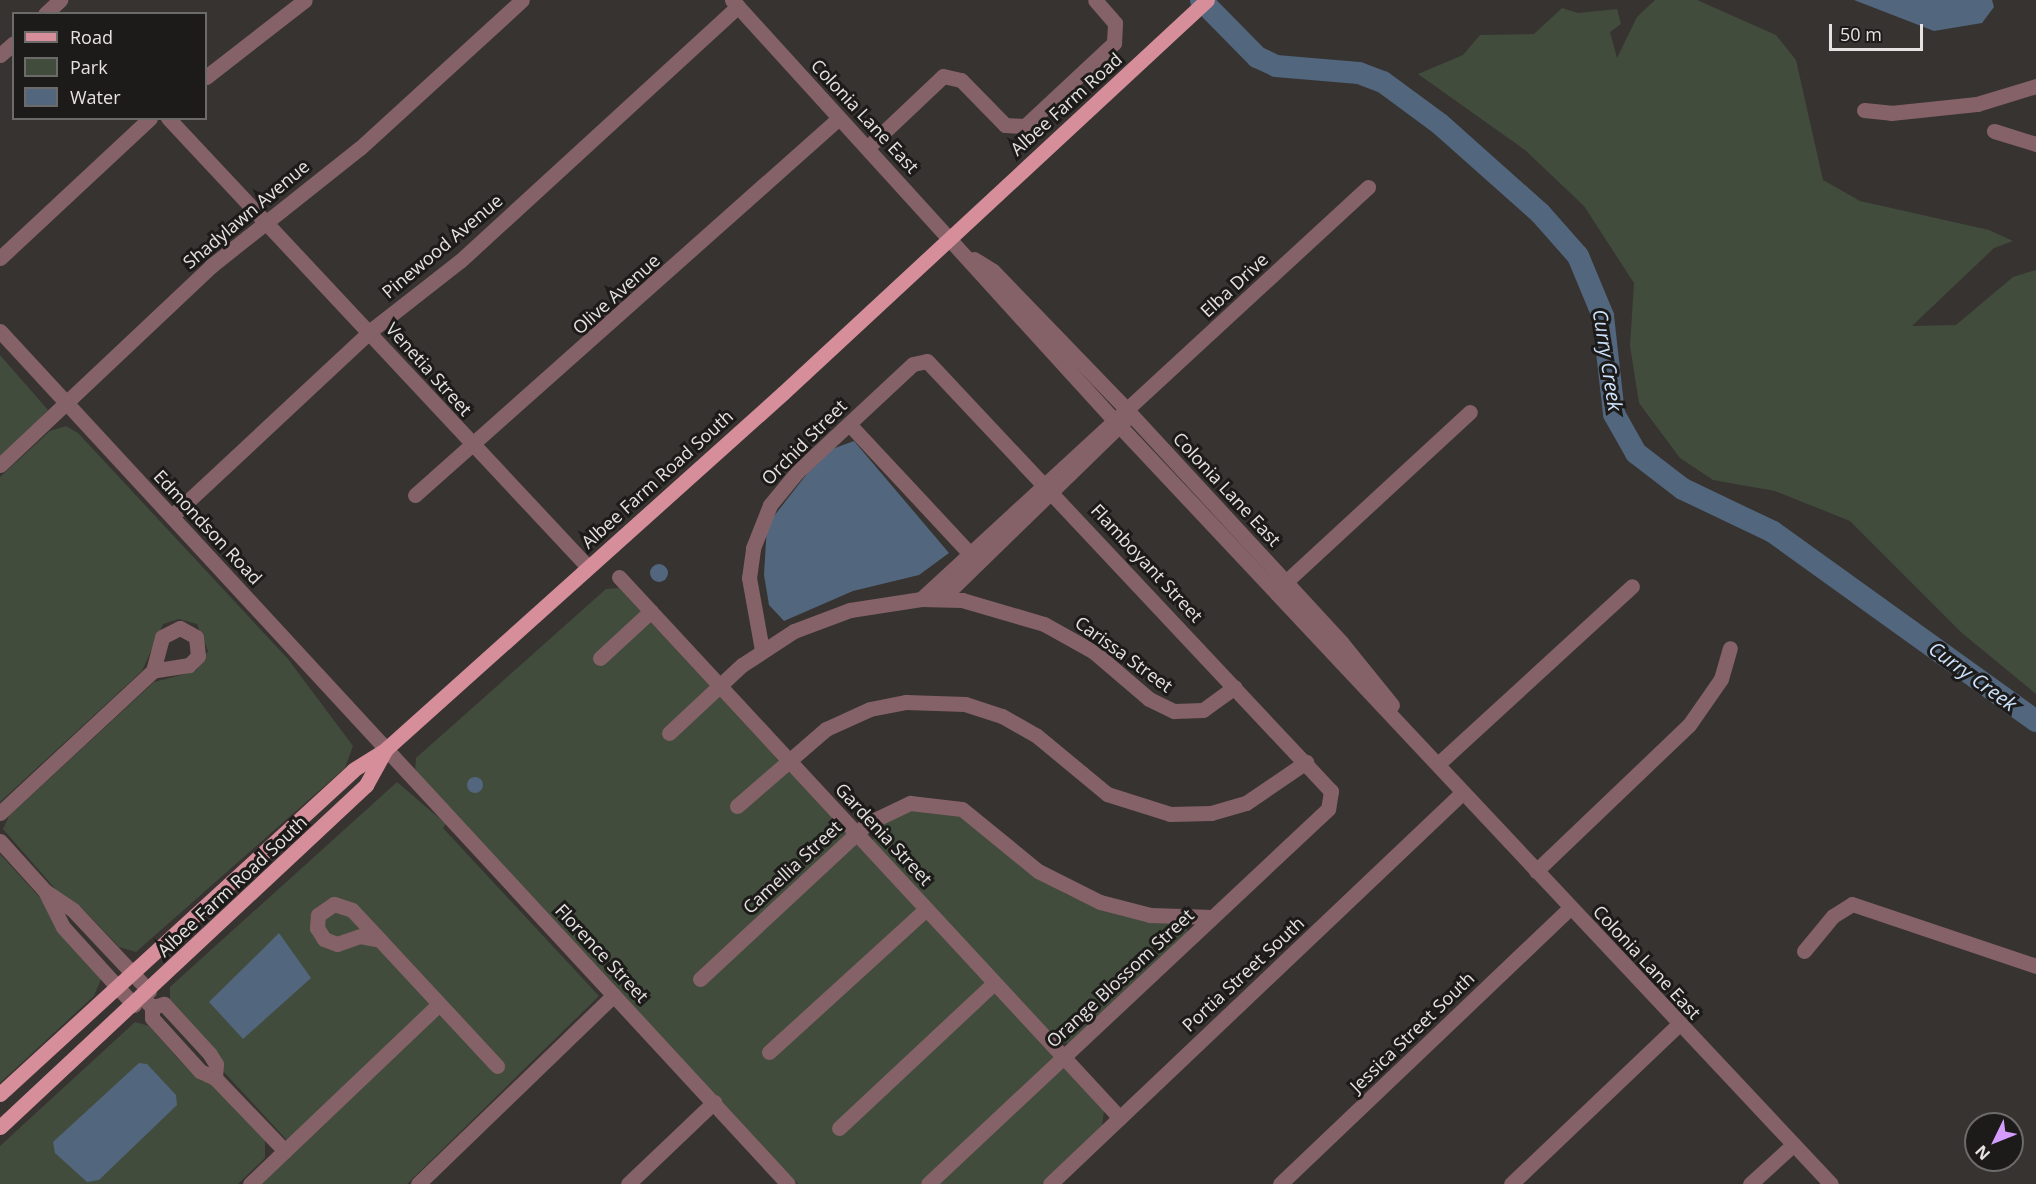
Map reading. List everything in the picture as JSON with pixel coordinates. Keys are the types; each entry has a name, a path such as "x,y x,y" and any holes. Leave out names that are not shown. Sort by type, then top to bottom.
{"main road":[{"name":"Albee Farm Road","path":"951,236 1208,0"},
{"name":"Albee Farm Road South","path":"0,1094 353,770 387,749 951,236"},
{"name":"Albee Farm Road South","path":"0,1127 93,1041 144,1000 366,785 387,749"}],"street":[{"path":"207,75 305,0"},
{"name":"Shadylawn Avenue","path":"0,465 263,220 360,148 522,0"},
{"path":"868,147 947,75 961,80 1005,125 1026,126 1114,43 1115,22 1095,0"},
{"name":"Colonia Lane East","path":"735,3 970,257 983,279 1274,593 1438,764"},
{"name":"Pinewood Avenue","path":"172,516 369,332 460,261 735,3"},
{"path":"0,55 12,45"},
{"path":"1864,110 1891,113 1984,103 2036,86"},
{"name":"Olive Avenue","path":"415,495 471,444 530,398 839,118"},
{"path":"0,258 148,120"},
{"name":"Venetia Street","path":"170,120 588,567"},
{"path":"1994,131 2036,144"},
{"name":"Elba Drive","path":"974,558 1368,187"},
{"name":"Colonia Lane East","path":"970,257 993,271 1128,411 1286,582 1463,792 1831,1184"},
{"name":"Edmondson Road","path":"0,331 387,749"},
{"name":"Orchid Street","path":"762,650 749,595 758,531 788,482 914,364 927,361"},
{"name":"Flamboyant Street","path":"927,361 1049,487 1306,762 1333,796"},
{"path":"1274,593 1470,412"},
{"path":"849,424 974,558"},
{"path":"942,598 974,558"},
{"path":"921,599 974,558"},
{"name":"Gardenia Street","path":"619,578 1120,1118"},
{"path":"1438,764 1632,586"},
{"name":"Carissa Street","path":"669,733 719,685 762,650 833,615 921,599 942,598 1006,610 1064,633 1106,660 1149,699 1174,711 1203,710 1235,687"},
{"path":"600,658 651,611"},
{"path":"1536,871 1689,725 1721,679 1730,648"},
{"path":"0,813 153,671"},
{"path":"737,806 788,759 854,714 924,701 965,704 1002,716 1037,736 1107,794 1170,814 1239,806 1278,786 1306,762"},
{"name":"Florence Street","path":"387,749 788,1184"},
{"name":"Portia Street South","path":"1050,1184 1463,792"},
{"name":"Orange Blossom Street","path":"928,1184 1328,809 1333,796"},
{"name":"Camellia Street","path":"700,979 857,833 902,805 952,806 972,815 1038,871 1091,898 1149,915 1212,917"},
{"path":"0,841 45,891 91,929 132,973 152,1018 200,1071 215,1078 285,1151"},
{"path":"45,891 76,942 118,987 144,1000 164,1004 216,1064 215,1078"},
{"path":"1804,951 1833,916 1852,904 2036,966"},
{"name":"Jessica Street South","path":"1280,1184 1570,908"},
{"path":"769,1052 926,909"},
{"path":"76,942 91,929"},
{"path":"380,940 497,1066"},
{"path":"839,1128 994,983"},
{"path":"418,1184 614,994"},
{"path":"250,1184 439,1004"},
{"path":"1511,1184 1679,1024"},
{"path":"177,1045 190,1033"},
{"path":"628,1184 714,1102"},
{"path":"1750,1184 1794,1144"}],"green space":[{"path":"1655,0 1697,0 1776,35 1796,60 1823,180 1860,201 1989,230 2013,241 1994,248 1912,326 1956,325 2013,277 2036,270 2036,694 1962,633 1850,521 1775,491 1713,480 1680,458 1639,403 1630,346 1634,283 1584,206 1525,150 1418,74 1463,55 1480,35 1534,34 1562,8 1578,13 1617,9 1621,24 1610,32 1617,58 1637,17"},
{"path":"0,355 48,410 0,460"},
{"path":"66,426 78,433 288,659 353,746 345,768 136,952 119,947 81,907 58,892 3,829 9,816 154,682 196,671 208,651 197,624 179,619 163,624 142,671 0,802 0,477 50,431"},
{"path":"619,588 1104,1111 1102,1126 1042,1184 798,1184 415,771 416,758 606,589"},
{"path":"397,782 446,824 443,828 599,996 407,1184 261,1184 296,1150 223,1071 170,1000 170,987"},
{"path":"932,809 961,817 1066,894 1119,915 1185,924 1188,932 1071,1043 1059,1043 872,842 878,825 911,810"},
{"path":"0,854 44,902 101,979 94,996 0,1083"},
{"path":"135,1022 149,1026 183,1064 210,1082 265,1140 265,1158 238,1184 0,1184 0,1146"}],"water":[{"path":"1854,0 1992,0 1994,7 1982,23 1934,31"},
{"path":"854,441 949,553 919,575 853,591 784,621 769,605 764,575 767,525 824,452"},
{"path":"655,564 663,564 668,569 666,580 655,582 650,577 650,569"},
{"path":"475,777 481,779 483,785 481,791 475,793 469,791 467,785 469,779"},
{"path":"279,933 311,978 243,1039 209,1002"},
{"path":"139,1063 147,1064 176,1095 177,1105 99,1180 87,1182 55,1153 53,1142"}],"waterway":[{"name":"Curry Creek","path":"1201,0 1257,57 1276,66 1359,73 1383,82 1440,124 1540,213 1578,256 1603,316 1614,414 1636,453 1683,489 1773,532 2036,721"}]}
